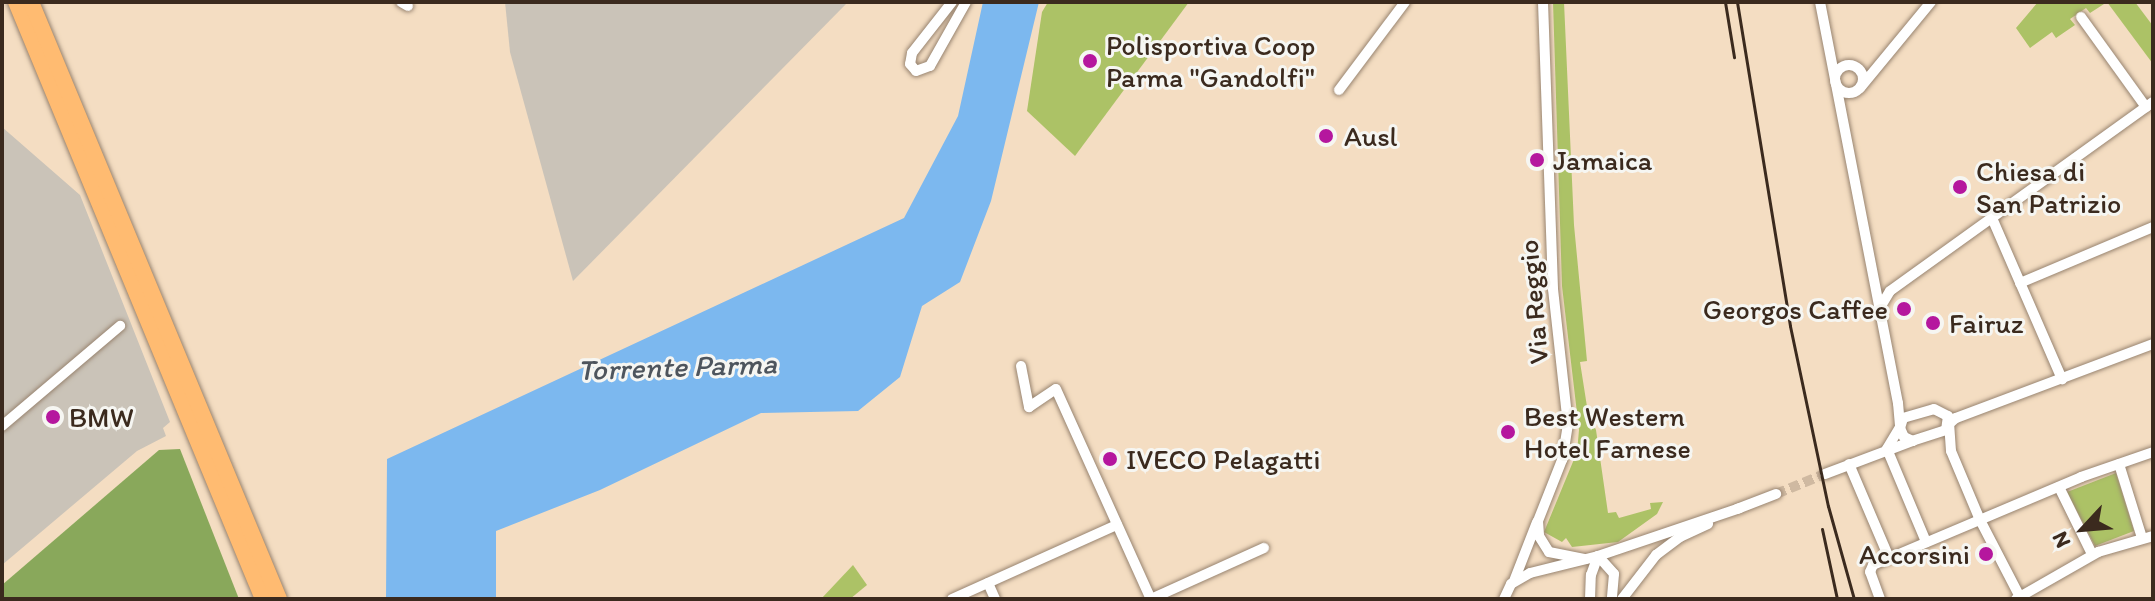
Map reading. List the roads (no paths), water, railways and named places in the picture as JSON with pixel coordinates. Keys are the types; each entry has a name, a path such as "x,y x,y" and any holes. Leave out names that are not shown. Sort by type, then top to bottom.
{"highway":[{"path":"6,2 56,119 81,159"},
{"path":"16,2 81,159 279,599"},
{"path":"31,2 189,400 263,599"},
{"path":"41,2 64,61 72,101"}],"street":[{"path":"952,2 912,53 910,64 916,71 930,66 966,2"},
{"path":"1339,90 1405,2"},
{"name":"Via Reggio","path":"1504,599 1561,464 1568,428 1553,289 1543,2"},
{"path":"1820,2 1876,284 1900,425 1904,437 1913,441"},
{"path":"1843,125 1847,101 1931,2"},
{"path":"1881,312 1883,299 1890,291 2150,105 2081,17"},
{"path":"1829,48 1840,61 1862,74 1858,89"},
{"path":"1836,81 1840,70 1851,66 1870,67 1883,61"},
{"path":"1836,81 1844,92 1858,89"},
{"path":"1992,218 2062,379"},
{"path":"2020,283 2153,227"},
{"path":"1876,284 1883,293 1890,291"},
{"path":"2,426 120,326"},
{"path":"1825,474 1887,449 1942,433 1956,418 2153,344"},
{"path":"1021,366 1029,407 1056,389 1151,599 1264,548"},
{"path":"1905,392 1905,406 1915,415"},
{"path":"1887,449 1903,418 1939,409 1947,414 1951,451 1980,520 2019,598 2092,554 2147,537 2119,464"},
{"path":"1932,434 1951,451"},
{"path":"1887,449 1926,542"},
{"path":"1880,599 1870,572 1873,565 2059,487 2153,452"},
{"path":"1849,464 1889,558"},
{"path":"2059,487 2092,554"},
{"path":"1514,581 1530,573 1598,556 1776,494"},
{"path":"1622,599 1648,563 1667,547 1740,508"},
{"path":"1538,521 1539,538 1546,550 1585,559"},
{"path":"952,599 1117,525"},
{"path":"1590,599 1591,575 1598,556"},
{"path":"1598,556 1614,574 1612,599"},
{"path":"988,583 995,599"}],"water":[{"name":"Torrente Parma","path":"983,2 1039,2 991,201 960,282 922,306 900,377 858,411 761,413 600,490 496,531 496,599 386,599 387,459 904,218 958,116"}],"tunnel":[{"path":"1776,494 1825,474"}],"railway":[{"path":"1725,2 1734,57"},
{"path":"1737,2 1790,326 1828,506 1854,599"},
{"path":"1822,529 1837,599"}],"place":[{"name":"Polisportiva Coop Parma \"Gandolfi\"","path":"1090,61"},
{"name":"Ausl","path":"1326,136"},
{"name":"Jamaica","path":"1537,160"},
{"name":"Chiesa di San Patrizio","path":"1960,187"},
{"name":"Georgos Caffee","path":"1904,309"},
{"name":"Fairuz","path":"1933,323"},
{"name":"BMW","path":"53,417"},
{"name":"Best Western Hotel Farnese","path":"1508,432"},
{"name":"IVECO Pelagatti","path":"1110,459"},
{"name":"Accorsini","path":"1986,554"}]}
